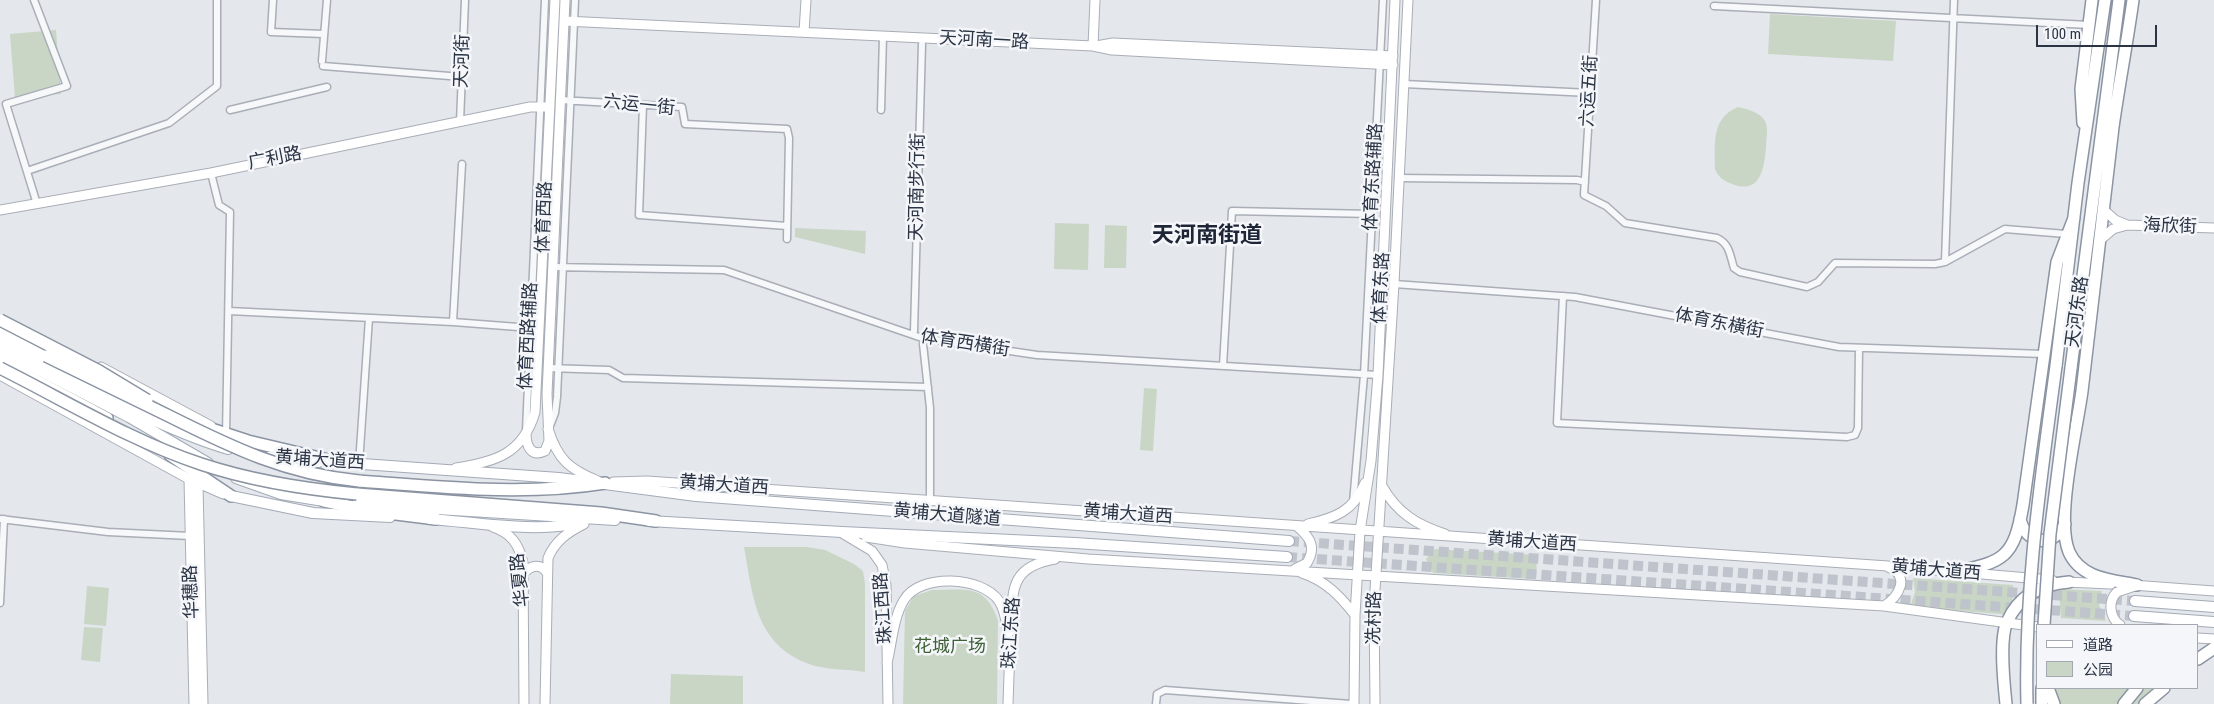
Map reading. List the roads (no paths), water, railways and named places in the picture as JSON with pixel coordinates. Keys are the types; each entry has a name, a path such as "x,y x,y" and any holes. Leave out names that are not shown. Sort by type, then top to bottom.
{"highway":[{"path":"2085,132 2081,89 2092,0"},
{"name":"天河东路","path":"2027,704 2028,599 2034,533 2085,132 2105,0"},
{"name":"天河东路","path":"2044,624 2050,534 2119,0"},
{"path":"2133,0 2095,270 2081,393 2066,499 2065,524 2066,543 2070,555 2082,570 2090,574 2137,586"},
{"path":"2107,94 2109,166"},
{"path":"1954,572 1989,564 1998,560 2011,548 2020,519 2057,262 2066,234 2074,218"},
{"path":"2080,298 2095,270"},
{"path":"0,320 116,380 168,416"},
{"path":"0,326 162,410 226,435 341,463"},
{"path":"0,332 212,439 273,464 316,476 359,481 520,490 560,489 605,483"},
{"path":"0,361 133,432 231,496"},
{"path":"0,368 136,437 201,464 284,486 357,494 601,512 656,521"},
{"path":"324,502 372,511 436,519"},
{"path":"2020,519 2022,528 2030,536 2047,541 2055,538 2065,524"},
{"path":"2006,704 2004,645 2006,623 2022,602 2036,589 2053,583 2069,582"},
{"path":"2199,658 2214,648"},
{"path":"2042,689 2042,704"},
{"path":"2048,689 2054,704"},
{"path":"2145,704 2163,689"}],"main road":[{"name":"体育西路","path":"446,470 484,464 502,457 515,447 534,419 537,403 555,0"},
{"name":"体育西路","path":"548,429 548,368 552,267 565,0"},
{"path":"804,32 806,0"},
{"path":"1093,46 1095,0"},
{"name":"体育东路","path":"1358,574 1360,531 1371,461 1378,375 1395,0"},
{"name":"体育东路","path":"1379,532 1408,0"},
{"name":"天河南一路","path":"564,21 1093,46 1112,50 1393,60"},
{"name":"广利路","path":"0,210 211,173 460,122 539,107 550,107"},
{"path":"2104,209 2115,220 2127,226"},
{"path":"2100,240 2113,228 2127,226"},
{"name":"海欣街","path":"2127,226 2214,228"},
{"path":"0,315 151,393 226,435"},
{"path":"0,342 57,375"},
{"path":"0,350 57,375"},
{"path":"0,375 198,484 231,496 313,513 557,526 595,518"},
{"name":"黄埔大道西","path":"57,375 216,445 263,457 605,483 665,482 1298,527 1888,566 2069,582 2214,591"},
{"name":"黄埔大道西","path":"57,375 243,481 282,494 324,502 522,515 842,532 905,543 1088,559 1884,606 2036,627"},
{"path":"526,432 527,447 535,453 540,453 548,445 548,429"},
{"path":"548,429 561,457 571,468 605,483"},
{"path":"1298,527 1332,518 1353,504 1362,490 1371,461"},
{"name":"华穗路","path":"189,479 194,704"},
{"name":"黄埔大道隧道","path":"605,483 696,496 1289,541"},
{"name":"华穗路","path":"198,484 203,704"},
{"path":"1382,486 1389,499 1414,522 1460,538"},
{"name":"华夏路","path":"545,704 548,558 557,542 572,530 595,518"},
{"name":"华夏路","path":"436,519 488,525 500,529 516,542 521,555 524,573 524,704"},
{"path":"1292,570 1307,563 1312,550 1308,535 1298,527"},
{"name":"黄埔大道隧道","path":"842,532 1075,543 1287,557"},
{"name":"珠江西路","path":"842,532 872,551 882,565 886,585 888,704"},
{"name":"冼村路","path":"1375,704 1376,576 1379,532"},
{"name":"珠江东路","path":"1008,704 1009,653 1014,587 1027,568 1042,562 1088,559"},
{"path":"524,573 529,568 538,566 544,568 547,573"},
{"path":"1884,606 1896,597 1901,587 1898,575 1888,566"},
{"path":"1292,570 1325,584 1339,595 1355,615"},
{"name":"冼村路","path":"1353,704 1358,574"},
{"path":"887,663 903,600 915,588 932,582 966,583 986,589 993,594 1003,610 1009,653"},
{"path":"2119,624 2112,616 2111,602 2114,595 2122,589 2137,586"},
{"path":"2135,601 2214,607"},
{"path":"2134,616 2214,622"},
{"path":"2199,638 2214,639"}],"street":[{"path":"34,0 67,86 6,104 37,204"},
{"path":"27,171 169,123 217,86 217,0"},
{"path":"273,0 271,32 324,34"},
{"path":"327,0 323,64 462,76"},
{"name":"天河街","path":"460,122 465,0"},
{"name":"体育西路辅路","path":"526,432 529,328 545,0"},
{"path":"548,429 555,414 558,369 575,0"},
{"name":"体育东路辅路","path":"1353,504 1364,375 1383,0"},
{"name":"六运五街","path":"1585,182 1596,0"},
{"path":"1945,262 1954,0"},
{"path":"1714,6 2089,24"},
{"path":"881,110 883,36"},
{"name":"天河南步行街","path":"914,331 922,44"},
{"path":"1404,84 1590,93"},
{"path":"230,110 328,87"},
{"name":"六运一街","path":"560,100 682,107 685,124 787,128 789,138 787,226"},
{"path":"643,105 639,215 787,226 787,239"},
{"path":"453,322 462,164"},
{"path":"211,173 219,205 230,212 226,435"},
{"path":"536,178 547,178"},
{"path":"1399,178 1577,180 1585,182 1584,195 1606,206 1625,223 1717,238 1728,247 1734,268 1746,274 1807,287 1818,282 1834,263 1935,264 1945,262 2005,228 2066,234"},
{"path":"555,205 566,206"},
{"path":"1223,366 1232,211 1372,214"},
{"name":"体育西横街","path":"552,267 724,270 922,338 1036,355 1378,375"},
{"name":"体育东横街","path":"1394,284 1563,296 1839,347 2044,354"},
{"path":"1563,296 1557,423 1847,437 1855,435 1858,428 1858,348"},
{"path":"229,311 453,322 540,329"},
{"path":"359,464 369,318"},
{"path":"923,344 930,408 930,501"},
{"path":"548,368 609,370 623,378 928,387"},
{"path":"0,603 2,519 123,533 190,536"},
{"path":"1156,704 1157,694 1165,690 1353,704"}],"tunnel":[{"path":"1289,541 2135,601"},
{"path":"1287,557 2134,616"}],"district":[{"name":"天河南街道","path":"1207,236"}],"park label":[{"name":"花城广场","path":"950,647"}]}
